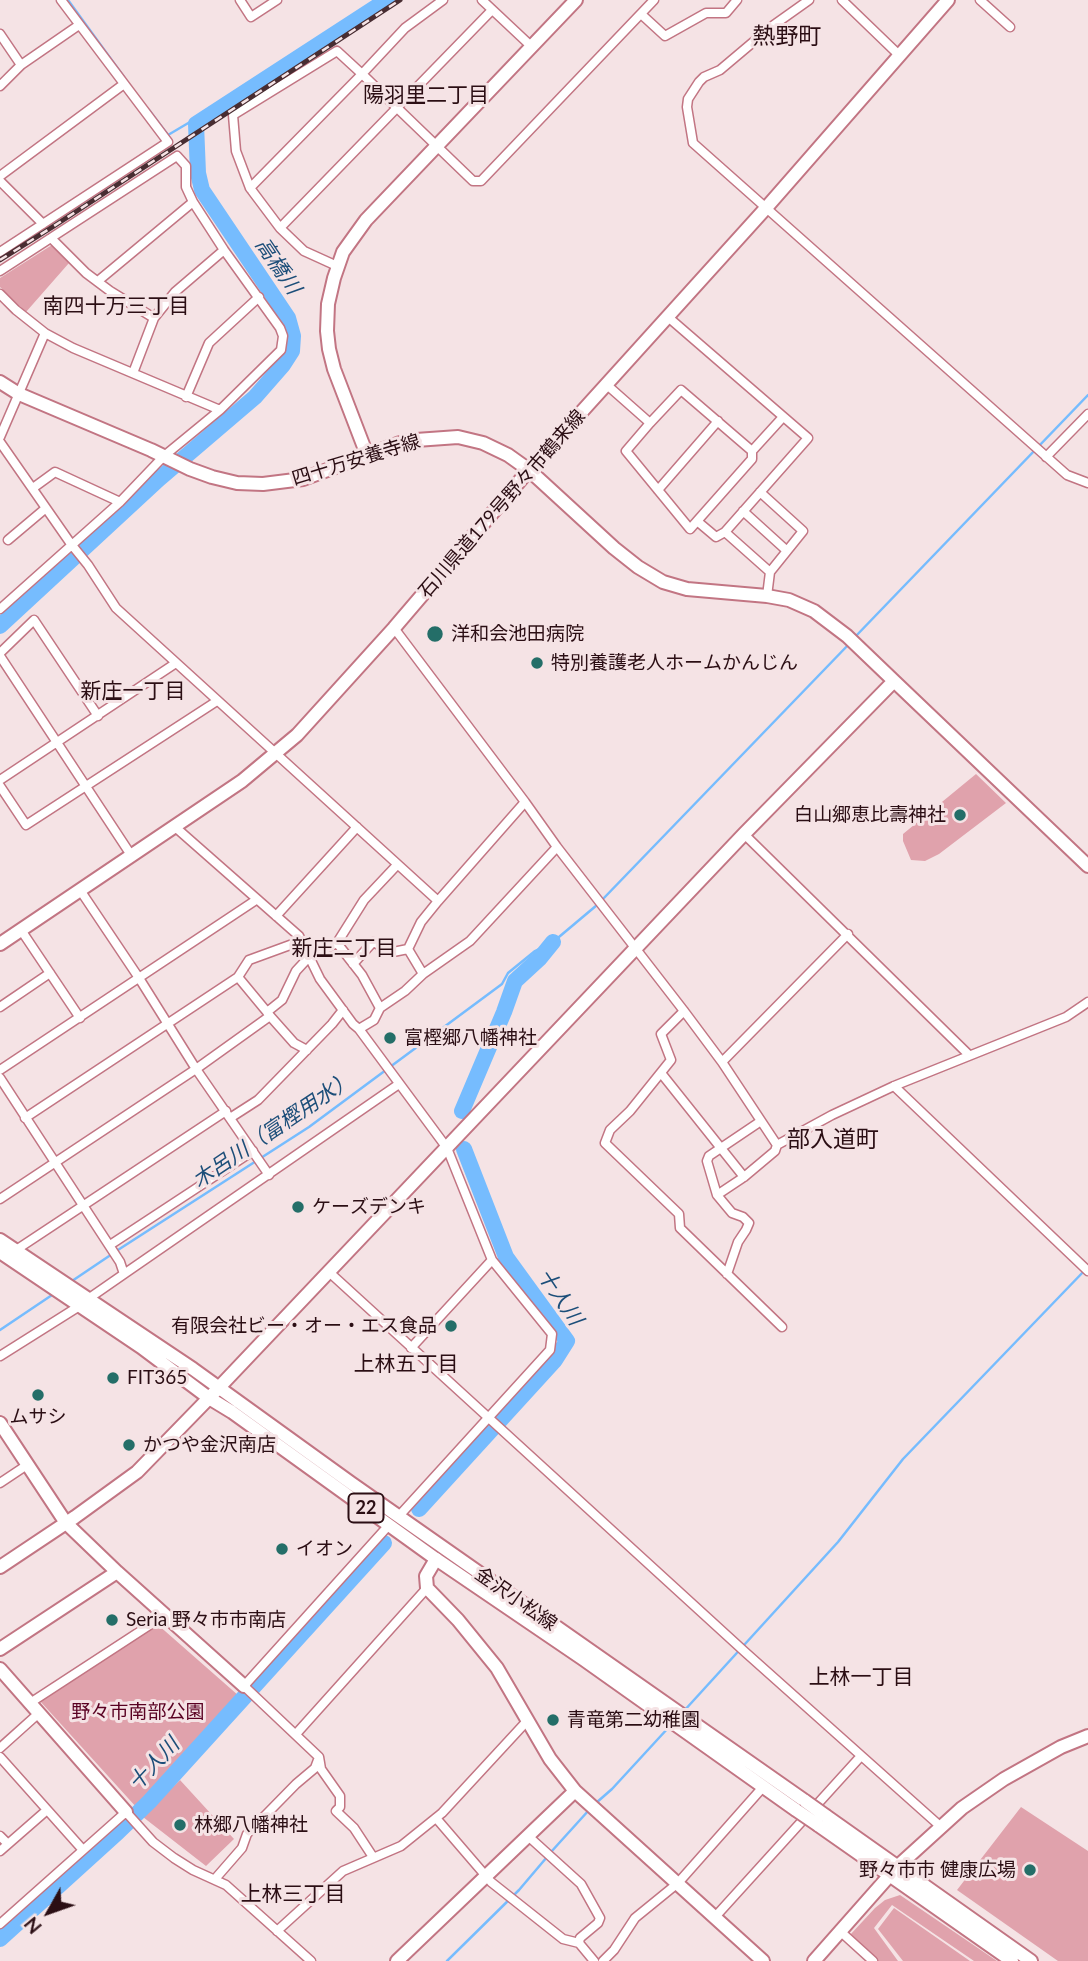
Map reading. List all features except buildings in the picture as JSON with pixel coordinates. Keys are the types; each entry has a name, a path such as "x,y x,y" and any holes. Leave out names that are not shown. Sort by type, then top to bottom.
{"street":[{"path":"0,252 167,142 61,0"},
{"path":"240,0 251,17 277,0"},
{"path":"250,188 405,28 443,0"},
{"path":"482,0 531,47"},
{"path":"367,455 329,349 328,304 343,252 366,220 576,0"},
{"path":"337,267 304,251 281,228 250,188 236,151 233,115 337,51 473,181 481,181 654,0"},
{"path":"640,14 665,36 706,13 726,13 737,0"},
{"path":"842,0 900,55"},
{"name":"石川県道179号野々市鶴来線","path":"0,944 242,781 297,735 948,0"},
{"path":"980,0 1010,27"},
{"path":"806,1 720,69 704,77 688,99 693,143 1067,475 1088,483"},
{"path":"281,228 492,10"},
{"path":"0,86 21,65 79,25"},
{"path":"0,34 21,65"},
{"path":"43,224 0,179 124,84"},
{"path":"0,271 177,156 186,166 186,187 193,202 283,336 281,351 220,411 0,609"},
{"path":"98,281 193,202"},
{"path":"51,237 86,273 154,318"},
{"path":"133,373 154,318 175,292 224,250"},
{"path":"0,294 45,333 73,348 220,411"},
{"path":"187,397 209,343 259,297"},
{"path":"668,317 808,438 725,532 716,537 697,521"},
{"path":"0,437 45,333"},
{"name":"四十万安養寺線","path":"0,382 19,394 190,469 237,483 282,483 303,479 416,440 458,437 483,443 508,455 529,470 614,548 663,582 687,589 789,600 814,611 858,645 1088,866"},
{"path":"607,386 650,423"},
{"path":"752,451 681,390 626,451 690,529 752,459 752,451 783,417"},
{"path":"1044,455 1088,414"},
{"path":"658,490 718,421"},
{"path":"0,442 116,608 438,901"},
{"path":"33,488 55,472 120,502"},
{"path":"760,492 803,531 770,572 767,596"},
{"path":"8,540 46,508"},
{"path":"743,511 786,550"},
{"path":"725,532 770,572"},
{"path":"98,716 34,620 0,654 84,787 131,855"},
{"path":"394,628 557,847 684,1010 777,1145"},
{"path":"0,780 176,663"},
{"path":"0,1567 136,1472 744,834 894,681"},
{"path":"0,786 26,825 217,701"},
{"path":"408,949 421,922 526,802"},
{"path":"174,826 299,936 320,979 447,1148 492,1259 552,1334 550,1350 491,1419 394,1521 248,1691"},
{"path":"276,916 357,827"},
{"path":"744,834 970,1055"},
{"path":"359,1029 374,1020 380,1008 470,941 557,847"},
{"path":"0,1199 196,1069 269,1014 282,1000 296,971 309,957 337,943 363,900 397,865"},
{"path":"80,890 196,1069 270,1175"},
{"path":"0,1070 256,900"},
{"path":"21,930 80,1018"},
{"path":"722,1062 848,934"},
{"path":"25,1118 238,977 250,960 301,941"},
{"path":"337,943 362,975 380,1008"},
{"path":"354,964 373,943 393,952 408,949"},
{"path":"408,949 424,974"},
{"path":"0,1007 50,973"},
{"path":"238,977 294,1042 307,1050"},
{"path":"717,1195 744,1177 775,1150 777,1145 832,1115 894,1086 1066,1017 1088,1002"},
{"path":"16,1250 228,1114 258,1100 332,1024 342,1010"},
{"path":"684,1010 661,1034 671,1060 630,1111 610,1130 605,1143 679,1214 680,1228 782,1326"},
{"path":"661,1073 744,1177"},
{"path":"0,1079 119,1259 124,1274"},
{"path":"0,1356 85,1302 399,1084"},
{"path":"894,1086 1085,1268"},
{"path":"727,1274 737,1242 749,1223 743,1217 732,1213 717,1195 707,1161 709,1156 721,1147 761,1121"},
{"path":"112,1248 255,1154"},
{"name":"金沢小松線","path":"0,1240 64,1288"},
{"name":"金沢小松線","path":"0,1252 64,1288 218,1387 394,1521 436,1559 677,1720 763,1787 800,1806"},
{"path":"411,1348 492,1259"},
{"path":"329,1272 940,1826"},
{"name":"金沢小松線","path":"85,1302 209,1398 394,1521 822,1821 1012,1961"},
{"path":"0,1423 66,1523 319,1757 321,1769 340,1796 340,1807 336,1811 354,1828 373,1857"},
{"path":"0,1483 27,1465"},
{"path":"296,1734 426,1588 426,1576 436,1559"},
{"path":"0,1648 117,1572"},
{"path":"426,1588 458,1620 497,1668 550,1759 575,1791 762,1961"},
{"path":"30,1703 164,1615"},
{"path":"0,1669 153,1842 193,1870 226,1885 311,1961"},
{"path":"0,1748 39,1713"},
{"path":"277,1931 342,1871 401,1846 442,1813 527,1721"},
{"path":"814,1961 894,1872 940,1826 985,1790 1061,1747 1088,1736"},
{"path":"715,1917 860,1756"},
{"path":"0,1757 83,1850"},
{"path":"215,1879 242,1848 247,1834 315,1768 319,1757"},
{"path":"603,1961 614,1950 635,1918 678,1883 763,1787"},
{"path":"397,1961 575,1791"},
{"path":"0,1851 47,1810"},
{"path":"0,1924 83,1850 132,1818"},
{"path":"436,1818 486,1877 563,1938 579,1943 594,1961"},
{"path":"0,1836 8,1844"},
{"path":"528,1836 581,1884 600,1918 598,1923 580,1938 579,1943"},
{"name":"金沢小松線","path":"894,1872 1031,1961"},
{"path":"841,1932 873,1961"}],"green space":[{"path":"52,245 69,263 26,312 0,287 0,278"},
{"path":"976,774 1006,803 939,854 925,861 911,860 903,834"},
{"name":"野々市南部公園","path":"157,1624 239,1696 137,1808 40,1701"},
{"path":"180,1780 234,1839 206,1866 143,1817"},
{"name":"野々市市 健康広場","path":"1021,1807 1088,1851 1088,1961 1058,1961 957,1890"},
{"path":"900,1895 997,1961 974,1961 892,1905 874,1928 898,1961 878,1961 850,1935 885,1900"},
{"path":"894,1908 970,1961 903,1961 878,1929"}],"waterway":[{"path":"68,0 124,77"},
{"name":"高橋川","path":"0,626 159,479 255,397 292,351 293,336 288,318 202,190 198,173 196,124 387,0"},
{"path":"149,110 168,135 190,122 196,124"},
{"path":"854,638 1088,395"},
{"path":"602,900 850,643"},
{"name":"木呂川（富樫用水）","path":"72,1281 309,1127 502,984 508,973 535,951 553,942 597,905"},
{"name":"十人川","path":"462,1111 515,981 553,942"},
{"name":"十人川","path":"419,1509 555,1360 567,1341 506,1257 464,1149"},
{"path":"683,1712 838,1542 903,1459 1086,1269"},
{"name":"木呂川（富樫用水）","path":"0,1330 55,1293"},
{"name":"十人川","path":"0,1939 149,1802 384,1543"},
{"path":"596,1803 669,1727"},
{"path":"551,1852 589,1810"},
{"path":"447,1961 519,1890 547,1857"}],"railway":[{"path":"0,260 400,0"}],"place":[{"name":"洋和会池田病院","path":"435,634"},
{"name":"特別養護老人ホームかんじん","path":"537,663"},
{"name":"白山郷恵比壽神社","path":"960,815"},
{"name":"富樫郷八幡神社","path":"390,1038"},
{"name":"ケーズデンキ","path":"298,1207"},
{"name":"有限会社ビー・オー・エス食品","path":"451,1326"},
{"name":"FIT365","path":"113,1378"},
{"name":"ムサシ","path":"38,1395"},
{"name":"かつや金沢南店","path":"129,1445"},
{"name":"イオン","path":"282,1549"},
{"name":"Seria 野々市市南店","path":"112,1620"},
{"name":"青竜第二幼稚園","path":"553,1720"},
{"name":"林郷八幡神社","path":"180,1825"},
{"name":"野々市市 健康広場","path":"1030,1870"}],"district":[{"name":"熱野町","path":"787,37"},
{"name":"陽羽里二丁目","path":"426,95"},
{"name":"南四十万三丁目","path":"116,306"},
{"name":"新庄一丁目","path":"133,691"},
{"name":"新庄二丁目","path":"344,948"},
{"name":"部入道町","path":"833,1140"},
{"name":"上林五丁目","path":"406,1364"},
{"name":"上林一丁目","path":"861,1677"},
{"name":"上林三丁目","path":"293,1894"}]}
